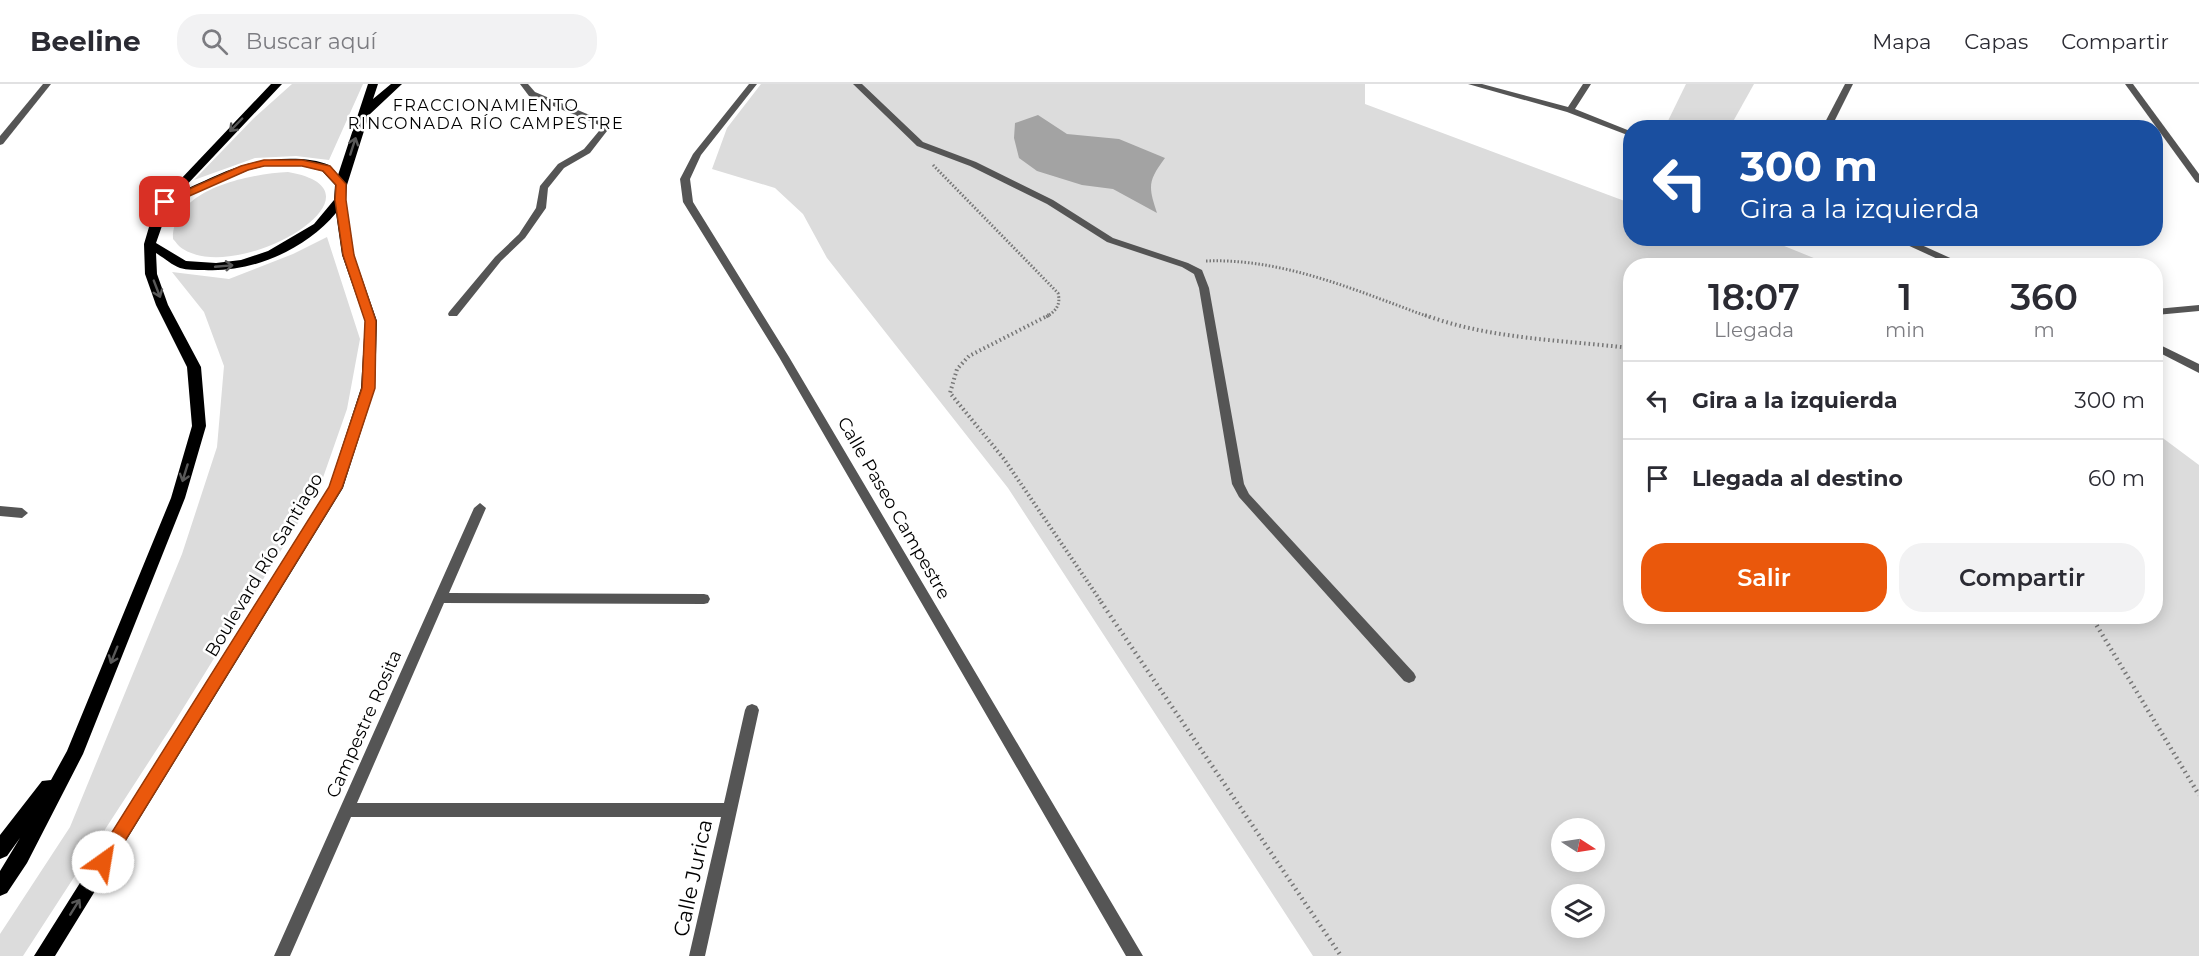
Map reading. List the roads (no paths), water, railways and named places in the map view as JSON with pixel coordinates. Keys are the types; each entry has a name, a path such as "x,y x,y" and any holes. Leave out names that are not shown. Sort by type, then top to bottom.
{"main road":[{"path":"0,887 20,857 74,754 178,498 199,426 194,367 162,304 151,274 150,244 165,202 277,84"},
{"name":"Boulevard Río Santiago","path":"44,956 336,488 368,388 370,321 348,255 341,192 373,84"},
{"path":"363,114 397,84"},
{"path":"150,244 183,264 216,267 242,264 272,254 318,227 341,192 326,168 302,163 264,163 234,172 165,202"},
{"path":"0,850 74,754"}],"street":[{"path":"0,142 47,84"},
{"path":"453,314 498,259 522,236 541,208 543,188 561,166 587,151 603,131 603,124 532,94 524,84"},
{"name":"Calle Paseo Campestre","path":"753,84 697,154 685,179 688,202 784,357 1135,956"},
{"path":"858,84 920,144 973,164 1050,202 1110,240 1185,265 1198,272 1204,288 1238,484 1245,497 1409,677"},
{"path":"1472,84 1570,110 1623,131"},
{"path":"1570,110 1587,84"},
{"path":"1830,120 1849,84"},
{"path":"2129,84 2155,120"},
{"path":"2163,131 2199,180"},
{"path":"1915,246 1944,258"},
{"path":"2163,311 2199,308"},
{"path":"2163,351 2199,369"},
{"name":"Campestre Rosita","path":"282,956 480,507"},
{"path":"0,511 22,513"},
{"path":"440,598 704,599"},
{"name":"Calle Jurica","path":"698,956 752,710"},
{"path":"346,810 730,810"}],"district":[{"name":"FRACCIONAMIENTO RINCONADA RÍO CAMPESTRE","path":"486,114"}]}
